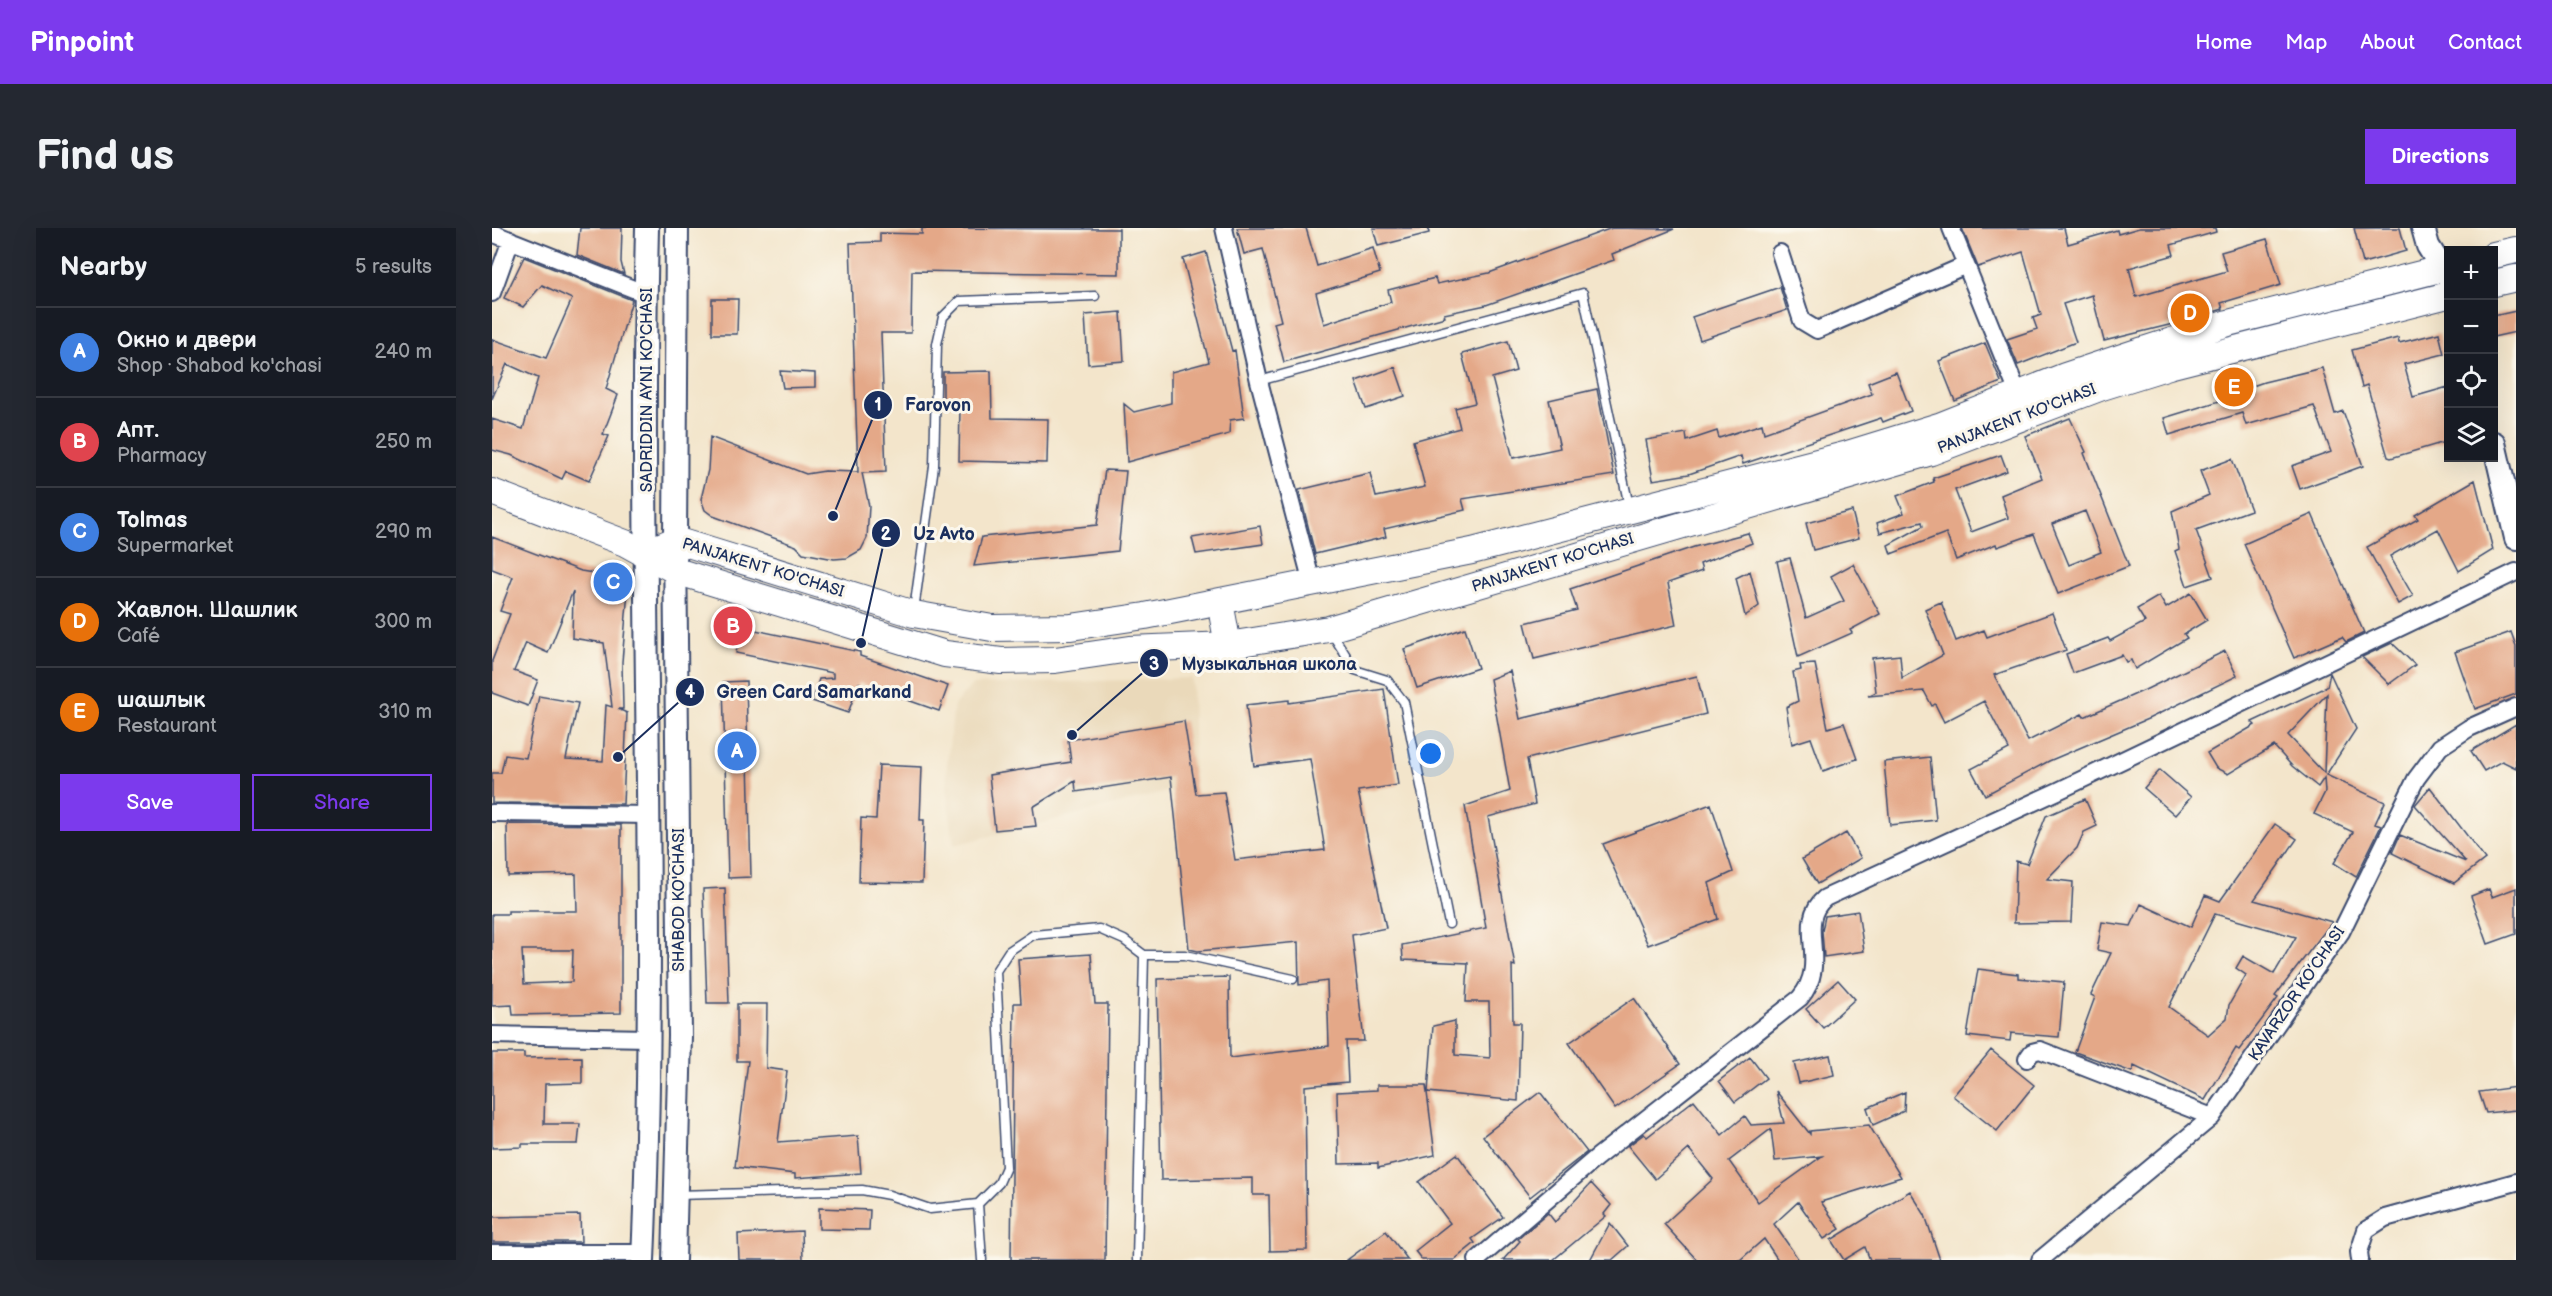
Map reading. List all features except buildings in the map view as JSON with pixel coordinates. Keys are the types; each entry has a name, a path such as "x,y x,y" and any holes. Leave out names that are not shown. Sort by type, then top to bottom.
{"main road":[{"name":"SADRIDDIN AYNI KO'CHASI","path":"647,228 647,552"},
{"name":"SADRIDDIN AYNI KO'CHASI","path":"675,540 677,228"},
{"path":"2423,228 2428,246 2444,268"},
{"path":"2498,254 2516,250"},
{"name":"PANJAKENT KO'CHASI","path":"647,552 675,540 914,614 992,628 1033,630 1108,622 1221,602 1472,551 1848,454 1939,426 2065,376 2228,323 2444,271"},
{"path":"2498,282 2516,278"},
{"name":"PANJAKENT KO'CHASI","path":"492,492 647,552 676,571 916,646 974,660 1055,660 1130,649 1228,645 1329,629 1931,452 2102,387 2169,366 2444,296"},
{"path":"2498,462 2516,538"},
{"name":"SHABOD KO'CHASI","path":"674,1260 680,1036 675,540"},
{"name":"SHABOD KO'CHASI","path":"643,1257 649,1038 650,815 647,552"},
{"path":"1221,602 1228,645"},
{"path":"645,1194 676,1195"}],"street":[{"path":"1224,228 1259,381 1312,583"},
{"path":"1951,228 2019,396"},
{"path":"492,233 646,294"},
{"path":"492,293 511,240"},
{"path":"1780,253 1802,321 1816,330 1966,265"},
{"path":"1477,1260 1596,1158 1800,998 1811,985 1815,970 1811,918 1815,906 1825,898 2069,786 2516,572"},
{"name":"KAVARZOR KO’CHASI","path":"2040,1260 2212,1117 2341,932 2416,779 2440,747 2469,728 2516,707"},
{"path":"492,813 650,815"},
{"path":"492,1035 649,1038"},
{"path":"2027,1059 2032,1052 2040,1050 2212,1117"},
{"path":"2360,1260 2359,1252 2366,1230 2385,1218 2516,1182"},
{"path":"492,1253 643,1257"}],"lane":[{"path":"1259,381 1583,292 1630,509"},
{"path":"914,614 934,466 937,344 943,317 959,302 1095,296"},
{"path":"1329,629 1355,670 1388,680 1404,702 1449,924"},
{"path":"676,1195 862,1190 889,1195 930,1209 978,1203 999,1183 1006,1167 996,971 1009,951 1033,935 1099,929 1124,940 1144,955 1185,955 1293,979"},
{"path":"1137,1260 1144,955"},
{"path":"978,1203 982,1260"}],"shaded area":[{"path":"1192,678 1194,785 954,845 946,787 947,764 954,705 972,685"}],"place":[{"name":"Жавлон. Шашлик","path":"2190,313"},
{"name":"шашлык","path":"2234,387"},
{"name":"Farovon","path":"833,516"},
{"name":"Tolmas","path":"613,582"},
{"name":"Апт.","path":"733,626"},
{"name":"Uz Avto","path":"861,643"},
{"name":"Музыкальная школа","path":"1072,735"},
{"name":"Окно и двери","path":"737,751"},
{"name":"Green Card Samarkand","path":"618,757"}]}
